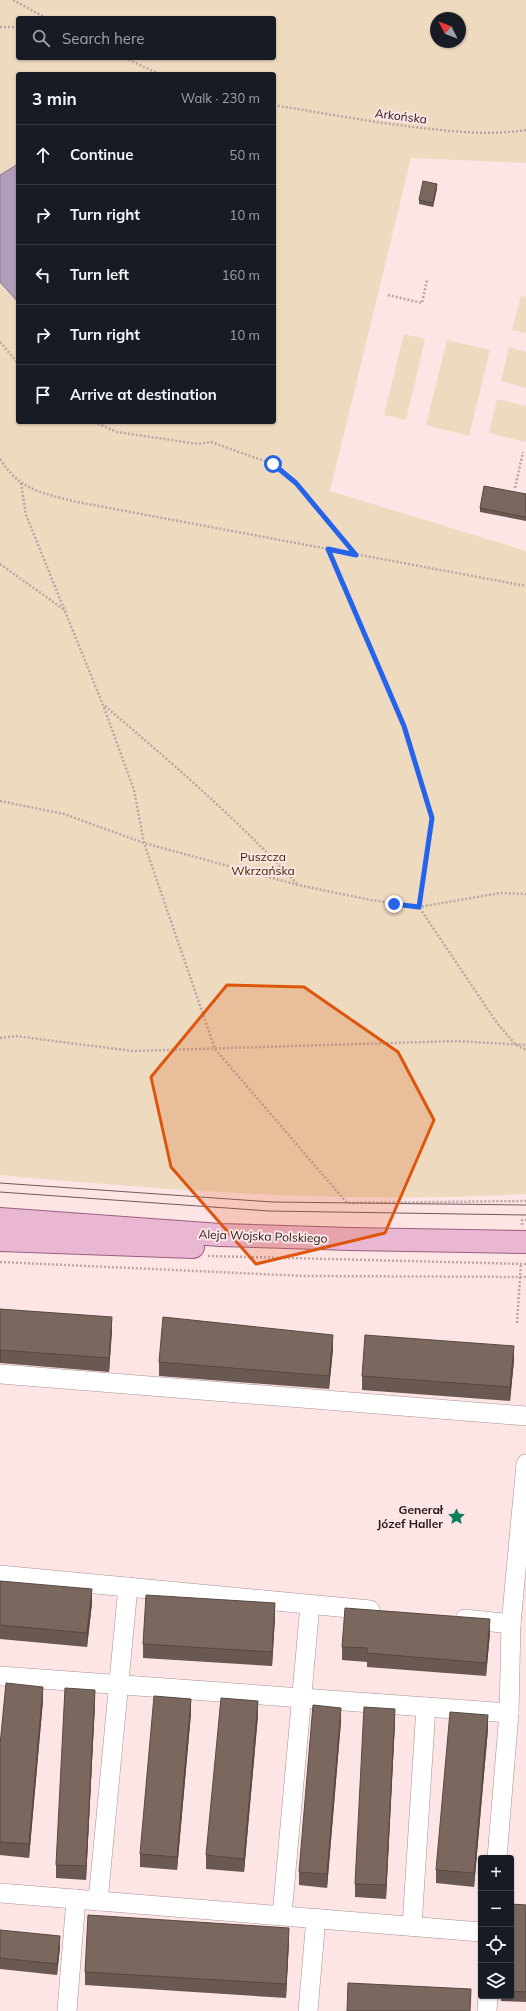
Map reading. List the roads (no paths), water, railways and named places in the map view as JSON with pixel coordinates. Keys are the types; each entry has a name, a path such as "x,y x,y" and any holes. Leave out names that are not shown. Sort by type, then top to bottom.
{"main road":[{"name":"Aleja Wojska Polskiego","path":"0,1219 220,1235 351,1239 523,1255"},
{"name":"Aleja Wojska Polskiego","path":"0,1240 116,1245 523,1255"}],"lane":[{"path":"0,1374 526,1416"},
{"path":"497,1855 509,1713 511,1624 526,1464"},
{"path":"0,1575 388,1612"},
{"path":"98,1901 128,1587"},
{"path":"282,1915 303,1698 310,1605"},
{"path":"449,1618 511,1624"},
{"path":"0,1676 509,1713"},
{"path":"412,1926 426,1707"},
{"path":"0,1893 478,1932"},
{"path":"67,2011 76,1899"},
{"path":"308,2011 316,1918"},
{"path":"487,2011 488,1999"}],"tram line":[{"path":"0,1183 272,1202 526,1205"},
{"path":"0,1192 269,1211 526,1215"}],"place":[{"name":"Generał Józef Haller","path":"456,1516"}],"park label":[{"name":"Puszcza Wkrzańska","path":"263,863"}]}
